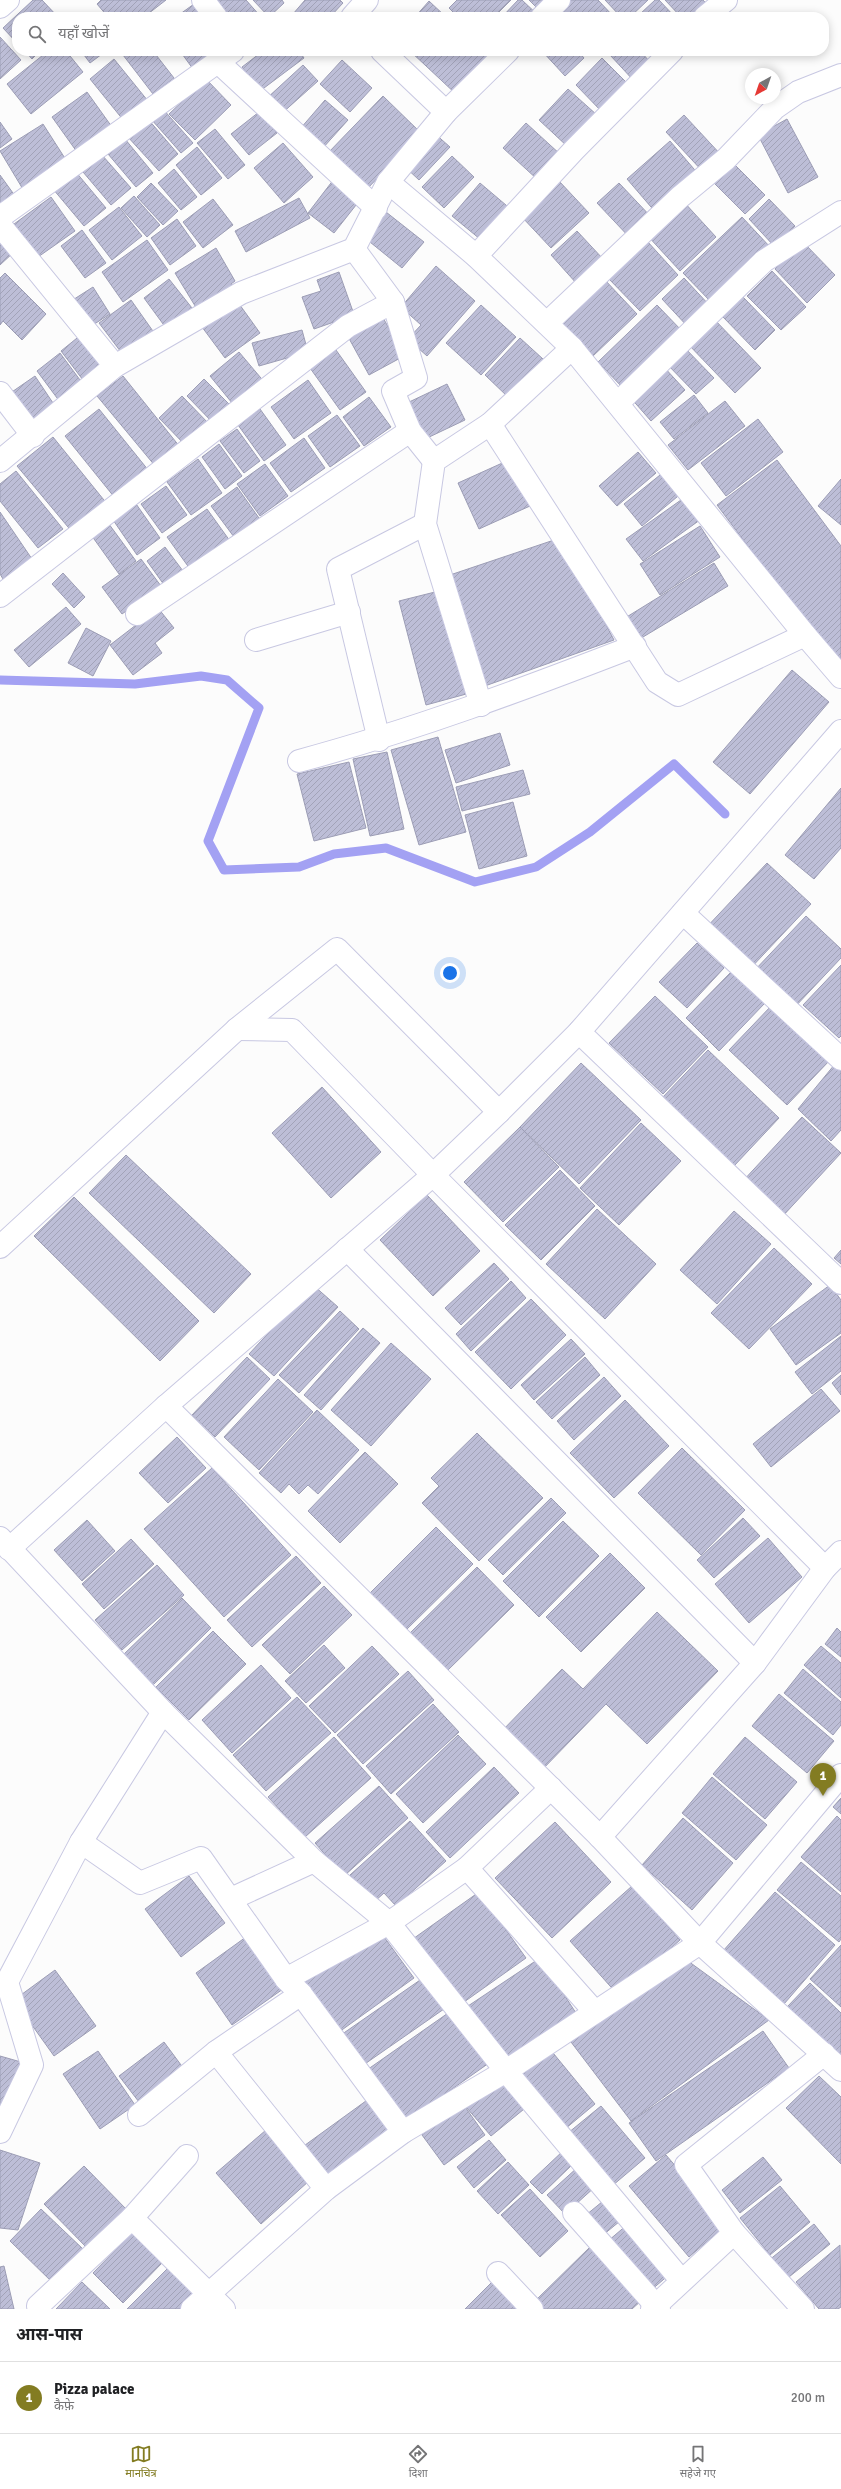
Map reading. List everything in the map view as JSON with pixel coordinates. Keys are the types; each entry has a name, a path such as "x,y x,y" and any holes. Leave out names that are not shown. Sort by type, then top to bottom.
{"street":[{"path":"0,7 8,0"},
{"path":"203,0 212,12"},
{"path":"356,12 367,0"},
{"path":"547,12 559,0"},
{"path":"711,12 726,0"},
{"path":"387,56 446,112"},
{"path":"0,461 33,436 115,366 241,293 354,249 388,182 446,112 503,56"},
{"path":"476,256 574,150 667,56"},
{"path":"0,217 225,57 376,208"},
{"path":"546,324 680,197 726,159 775,108 798,92 841,75"},
{"path":"388,182 476,256 572,348 805,635 841,677"},
{"path":"618,403 764,261 841,212"},
{"path":"0,225 115,366"},
{"path":"354,249 393,302 416,378 393,391 410,431 434,461 425,524 482,705"},
{"path":"0,596 348,326 393,302"},
{"path":"434,461 490,424 572,348"},
{"path":"0,393 33,436"},
{"path":"490,424 657,682 678,695 805,635"},
{"path":"137,614 410,431"},
{"path":"379,740 338,569 425,524"},
{"path":"256,640 349,612"},
{"path":"300,761 379,740 482,705 634,646"},
{"path":"681,2280 506,2071 389,1923 314,1862 163,1712 4,1543 166,1406 433,1175 499,1112 579,1032 841,731"},
{"path":"683,913 841,1059"},
{"path":"0,1247 237,1029 337,949 499,1112"},
{"path":"237,1029 292,1030 433,1175 825,1568"},
{"path":"579,1032 841,1283"},
{"path":"347,1249 755,1663"},
{"path":"166,1406 600,1837 700,1943 841,2070"},
{"path":"600,1837 755,1663 825,1568 841,1552"},
{"path":"0,2132 32,2065 7,1982 81,1842 163,1712"},
{"path":"192,2309 209,2292 326,2189 403,2132 506,2071 700,1943 841,1775"},
{"path":"286,1978 389,1923 467,1868 551,1788"},
{"path":"81,1842 140,1883 201,1858 286,1978 301,1994 403,2132"},
{"path":"231,1899 314,1862"},
{"path":"467,1868 595,2012"},
{"path":"139,2116 216,2052 301,1994"},
{"path":"216,2052 326,2189"},
{"path":"803,2309 734,2233 686,2165 824,2054"},
{"path":"38,2306 132,2218 187,2156"},
{"path":"574,2213 655,2308 681,2280 734,2233"},
{"path":"132,2218 209,2292 224,2309"},
{"path":"498,2274 532,2309"}],"building":[{"path":"33,0 42,0 53,12 20,12"},
{"path":"101,0 166,0 150,12 104,12 97,4"},
{"path":"208,0 246,0 257,12 219,12"},
{"path":"253,0 282,0 284,3 274,12 264,12"},
{"path":"305,0 340,0 343,3 335,12 295,12"},
{"path":"457,0 511,0 499,12 453,12 449,8"},
{"path":"518,0 522,0 535,12 507,12"},
{"path":"529,0 545,0 537,8"},
{"path":"563,0 598,0 609,12 556,12"},
{"path":"605,0 648,0 635,12 616,12"},
{"path":"655,0 659,0 670,12 642,12"},
{"path":"665,0 703,0 711,9 708,12 676,12"},
{"path":"429,1 441,12 419,12"},
{"path":"194,4 200,12 183,12"},
{"path":"12,20 12,38 3,28"},
{"path":"0,37 12,50 12,56 17,56 21,60 0,79"},
{"path":"42,56 70,56 83,72 31,114 7,84"},
{"path":"85,56 99,56 90,63"},
{"path":"124,56 157,56 174,78 153,94"},
{"path":"184,56 211,56 193,69"},
{"path":"256,56 303,56 304,58 260,91 242,67"},
{"path":"415,56 488,56 491,59 457,95"},
{"path":"547,56 582,56 584,58 565,76"},
{"path":"611,56 645,56 652,64 634,81"},
{"path":"602,58 630,86 603,113 576,85"},
{"path":"114,59 148,101 124,121 90,79"},
{"path":"342,60 372,88 350,112 320,84"},
{"path":"303,65 318,81 280,115 266,99"},
{"path":"206,79 231,105 195,140 169,114"},
{"path":"568,89 597,115 568,147 539,120"},
{"path":"87,92 112,127 77,152 52,117"},
{"path":"383,96 421,133 365,191 327,154"},
{"path":"325,100 348,120 322,149 300,129"},
{"path":"162,108 193,143 181,153 151,119"},
{"path":"259,112 277,133 249,155 231,134"},
{"path":"684,115 723,157 705,174 666,132"},
{"path":"147,118 178,154 159,171 127,136"},
{"path":"787,119 818,177 788,193 758,135"},
{"path":"0,122 12,139 0,148"},
{"path":"526,123 561,155 538,180 503,148"},
{"path":"43,124 68,163 24,191 0,151"},
{"path":"215,129 245,165 228,179 197,143"},
{"path":"433,132 450,147 419,180 403,165"},
{"path":"125,139 153,173 136,187 108,154"},
{"path":"670,141 700,176 657,214 627,179"},
{"path":"283,143 313,177 284,203 254,168"},
{"path":"197,147 222,178 201,195 176,165"},
{"path":"102,155 131,188 111,205 83,172"},
{"path":"452,156 474,177 444,208 422,187"},
{"path":"732,162 765,195 745,214 712,181"},
{"path":"174,169 197,197 181,210 158,183"},
{"path":"75,171 106,208 84,226 53,189"},
{"path":"0,175 18,200 0,214"},
{"path":"334,179 360,200 334,233 308,213"},
{"path":"559,181 589,213 551,248 521,216"},
{"path":"151,183 178,211 163,225 137,197"},
{"path":"480,183 513,211 486,244 452,216"},
{"path":"619,183 654,220 632,240 597,203"},
{"path":"134,196 160,225 147,237 121,208"},
{"path":"51,197 75,231 38,257 14,224"},
{"path":"299,198 310,218 246,252 235,231"},
{"path":"213,199 233,225 203,248 183,222"},
{"path":"769,199 795,226 774,246 749,219"},
{"path":"683,201 716,237 680,271 646,234"},
{"path":"119,207 142,236 112,260 89,230"},
{"path":"386,212 424,242 402,268 365,238"},
{"path":"742,217 771,248 712,303 683,273"},
{"path":"177,219 196,246 170,265 151,238"},
{"path":"82,230 106,263 85,278 61,246"},
{"path":"577,231 604,260 577,284 551,255"},
{"path":"0,236 15,251 0,265"},
{"path":"147,240 168,270 123,302 102,272"},
{"path":"647,241 678,275 640,311 608,278"},
{"path":"803,242 835,275 807,303 775,269"},
{"path":"216,248 235,281 231,284 236,292 200,314 175,273"},
{"path":"436,266 475,301 427,356 408,339 421,325 401,307"},
{"path":"772,271 806,307 781,330 747,296"},
{"path":"339,272 356,320 336,327 334,322 314,329 302,297 321,291 317,280"},
{"path":"5,273 46,314 22,340 3,321 0,325 0,278"},
{"path":"684,278 711,307 689,328 662,299"},
{"path":"169,279 192,308 166,328 144,298"},
{"path":"604,279 637,314 593,356 560,320"},
{"path":"93,287 110,314 85,330 68,303"},
{"path":"743,297 775,330 755,350 723,317"},
{"path":"131,300 155,334 124,356 99,323"},
{"path":"237,301 260,333 225,358 202,327"},
{"path":"481,305 516,337 481,375 446,343"},
{"path":"657,305 683,332 624,389 598,362"},
{"path":"381,314 404,356 369,375 346,333"},
{"path":"713,318 761,368 735,393 687,343"},
{"path":"302,330 308,352 259,366 252,343"},
{"path":"82,334 108,368 86,384 61,351"},
{"path":"520,338 543,359 508,397 485,375"},
{"path":"681,344 714,378 696,394 664,361"},
{"path":"336,350 366,392 340,410 310,368"},
{"path":"239,352 266,384 237,409 210,376"},
{"path":"60,353 83,384 60,402 37,371"},
{"path":"663,366 685,390 651,421 629,396"},
{"path":"35,376 55,406 27,426 6,396"},
{"path":"123,376 180,447 156,467 97,396"},
{"path":"204,379 234,409 216,426 187,396"},
{"path":"308,380 331,413 294,439 271,407"},
{"path":"447,384 465,420 425,439 407,403"},
{"path":"694,395 708,413 674,439 660,422"},
{"path":"182,396 211,426 188,448 159,418"},
{"path":"369,397 391,427 364,446 343,417"},
{"path":"725,401 745,426 688,470 668,445"},
{"path":"99,409 149,471 115,498 65,436"},
{"path":"260,409 286,445 264,461 238,425"},
{"path":"337,415 360,446 330,467 308,436"},
{"path":"758,419 783,452 726,496 701,463"},
{"path":"237,429 260,461 244,473 220,441"},
{"path":"53,437 108,505 73,533 17,466"},
{"path":"304,438 325,468 291,492 270,463"},
{"path":"219,444 242,476 225,489 202,457"},
{"path":"638,452 656,473 617,506 599,486"},
{"path":"198,459 222,493 191,515 167,482"},
{"path":"509,460 530,506 479,529 458,483"},
{"path":"777,460 841,546 841,670 717,505"},
{"path":"265,464 288,496 260,516 237,484"},
{"path":"16,471 63,529 38,548 0,501 0,484"},
{"path":"665,471 683,492 642,526 624,504"},
{"path":"841,479 841,525 818,506"},
{"path":"166,486 187,515 162,533 141,504"},
{"path":"237,487 259,518 234,537 211,506"},
{"path":"688,495 704,517 643,561 626,539"},
{"path":"134,501 160,538 137,555 111,517"},
{"path":"207,509 230,541 190,569 167,537"},
{"path":"0,512 32,559 3,579 0,574"},
{"path":"106,520 136,561 119,574 89,532"},
{"path":"700,526 720,557 660,595 640,564"},
{"path":"560,538 614,640 482,687 444,577"},
{"path":"165,547 186,575 167,589 147,561"},
{"path":"141,559 161,586 122,614 102,587"},
{"path":"714,563 728,586 638,640 625,618"},
{"path":"63,573 85,597 74,608 52,584"},
{"path":"443,590 470,693 426,705 399,601"},
{"path":"66,607 81,624 29,667 14,650"},
{"path":"158,608 174,628 155,643 162,653 133,675 110,645"},
{"path":"86,628 111,641 93,676 68,663"},
{"path":"792,670 829,702 750,794 713,762"},
{"path":"500,733 510,765 456,783 445,750"},
{"path":"438,737 466,832 419,845 391,750"},
{"path":"387,752 404,829 370,836 353,759"},
{"path":"349,762 366,828 314,841 297,774"},
{"path":"523,770 530,794 462,811 456,787"},
{"path":"841,788 841,848 814,879 785,855"},
{"path":"513,802 527,856 479,869 465,815"},
{"path":"767,863 811,904 747,972 703,931"},
{"path":"806,916 841,949 841,958 793,1009 753,972"},
{"path":"697,943 724,968 687,1008 659,982"},
{"path":"841,965 841,1036 839,1038 803,1005"},
{"path":"732,971 765,1003 719,1051 686,1018"},
{"path":"655,996 708,1047 663,1094 609,1043"},
{"path":"773,1004 831,1059 787,1105 729,1050"},
{"path":"708,1050 779,1118 734,1166 661,1099"},
{"path":"581,1063 641,1120 579,1184 520,1127"},
{"path":"835,1064 841,1069 841,1130 831,1141 798,1109"},
{"path":"322,1087 381,1152 331,1198 272,1133"},
{"path":"802,1117 841,1153 781,1218 742,1182"},
{"path":"641,1123 681,1161 619,1225 580,1188"},
{"path":"520,1127 559,1167 503,1222 464,1182"},
{"path":"126,1155 251,1274 214,1313 89,1193"},
{"path":"560,1170 595,1206 541,1260 505,1225"},
{"path":"427,1195 480,1251 433,1296 380,1240"},
{"path":"74,1197 199,1321 160,1361 34,1236"},
{"path":"597,1209 656,1264 605,1319 546,1264"},
{"path":"734,1211 771,1244 717,1304 680,1270"},
{"path":"774,1248 812,1284 749,1349 711,1313"},
{"path":"841,1250 841,1264 834,1258"},
{"path":"494,1263 509,1279 461,1325 445,1308"},
{"path":"511,1281 526,1298 471,1351 456,1334"},
{"path":"313,1285 338,1307 274,1376 249,1354"},
{"path":"830,1285 841,1300 841,1333 796,1365 770,1329"},
{"path":"531,1299 566,1335 511,1389 475,1352"},
{"path":"340,1311 359,1329 299,1393 279,1375"},
{"path":"363,1328 380,1343 321,1410 304,1395"},
{"path":"841,1336 841,1371 812,1394 795,1372"},
{"path":"571,1339 585,1354 534,1400 521,1385"},
{"path":"391,1343 431,1379 371,1446 331,1410"},
{"path":"247,1357 270,1379 215,1437 192,1415"},
{"path":"585,1357 600,1375 552,1419 536,1402"},
{"path":"841,1375 841,1395 832,1383"},
{"path":"604,1377 621,1396 574,1440 557,1421"},
{"path":"278,1379 313,1412 259,1470 224,1437"},
{"path":"821,1389 840,1411 771,1467 753,1444"},
{"path":"625,1400 669,1446 614,1498 570,1453"},
{"path":"317,1410 359,1450 318,1494 308,1485 299,1494 289,1484 281,1493 259,1473"},
{"path":"477,1433 543,1498 479,1561 422,1503 439,1486 431,1478"},
{"path":"177,1437 206,1468 168,1503 139,1473"},
{"path":"682,1448 745,1510 701,1555 638,1493"},
{"path":"365,1452 398,1484 340,1543 308,1511"},
{"path":"212,1468 291,1555 224,1617 144,1529"},
{"path":"551,1498 566,1513 503,1575 488,1560"},
{"path":"743,1518 760,1536 714,1578 697,1560"},
{"path":"87,1520 115,1551 82,1581 54,1550"},
{"path":"563,1521 599,1556 539,1617 503,1581"},
{"path":"436,1527 473,1564 404,1632 368,1595"},
{"path":"768,1538 802,1577 749,1623 715,1584"},
{"path":"131,1539 154,1564 104,1609 82,1584"},
{"path":"610,1553 645,1588 581,1652 546,1617"},
{"path":"296,1556 321,1583 252,1647 227,1620"},
{"path":"157,1565 184,1595 122,1650 95,1620"},
{"path":"477,1567 514,1605 447,1671 410,1633"},
{"path":"324,1586 352,1615 290,1674 262,1645"},
{"path":"182,1598 211,1628 153,1685 123,1655"},
{"path":"657,1612 718,1671 647,1744 606,1704 539,1773 498,1735 562,1669 583,1689"},
{"path":"837,1628 841,1632 841,1657 825,1644"},
{"path":"213,1631 246,1664 189,1720 156,1687"},
{"path":"324,1645 345,1668 306,1703 285,1681"},
{"path":"372,1646 399,1674 335,1733 309,1706"},
{"path":"821,1646 841,1663 841,1698 804,1665"},
{"path":"261,1665 291,1698 232,1753 202,1720"},
{"path":"803,1669 841,1702 841,1725 833,1735 784,1693"},
{"path":"408,1671 434,1700 363,1764 337,1735"},
{"path":"779,1694 834,1741 807,1773 752,1726"},
{"path":"297,1697 331,1733 266,1791 233,1755"},
{"path":"433,1704 459,1732 391,1794 366,1766"},
{"path":"458,1735 486,1764 423,1823 396,1794"},
{"path":"334,1737 371,1778 305,1837 268,1797"},
{"path":"745,1737 797,1782 765,1819 713,1774"},
{"path":"494,1767 519,1793 450,1858 426,1832"},
{"path":"712,1777 767,1825 736,1860 682,1813"},
{"path":"379,1786 408,1818 344,1876 315,1843"},
{"path":"841,1798 841,1814 833,1807"},
{"path":"837,1816 841,1820 841,1892 801,1857"},
{"path":"683,1818 733,1863 692,1910 642,1865"},
{"path":"410,1821 446,1861 396,1906 384,1893 374,1902 350,1875"},
{"path":"555,1822 611,1882 552,1938 495,1878"},
{"path":"801,1862 841,1896 841,1939 839,1942 777,1890"},
{"path":"189,1876 225,1923 181,1957 145,1909"},
{"path":"632,1886 680,1940 618,1995 570,1941"},
{"path":"479,1892 526,1958 457,2007 410,1941"},
{"path":"775,1892 835,1945 784,2004 723,1951"},
{"path":"379,1930 414,1978 339,2032 304,1983"},
{"path":"246,1937 283,1989 232,2025 196,1973"},
{"path":"841,1945 841,2007 810,1979"},
{"path":"540,1958 576,2013 501,2062 465,2008"},
{"path":"688,1961 769,2020 631,2121 571,2042"},
{"path":"55,1970 96,2026 54,2056 14,2000"},
{"path":"423,1978 444,2009 359,2068 338,2037"},
{"path":"810,1983 841,2013 841,2058 787,2007"},
{"path":"451,2011 489,2063 401,2125 364,2072"},
{"path":"763,2031 789,2068 656,2161 629,2123"},
{"path":"164,2042 184,2069 139,2102 119,2076"},
{"path":"549,2048 595,2104 565,2129 519,2073"},
{"path":"98,2051 135,2105 100,2129 63,2074"},
{"path":"0,2056 21,2062 0,2107"},
{"path":"504,2075 529,2105 491,2136 466,2107"},
{"path":"819,2076 841,2097 841,2164 786,2108"},
{"path":"370,2098 392,2128 324,2178 301,2148"},
{"path":"463,2104 485,2135 444,2165 422,2135"},
{"path":"601,2106 645,2158 612,2186 568,2133"},
{"path":"266,2130 309,2181 261,2224 216,2173"},
{"path":"489,2140 506,2160 474,2188 457,2167"},
{"path":"0,2150 40,2163 18,2230 0,2228"},
{"path":"564,2150 575,2162 542,2194 530,2182"},
{"path":"666,2155 726,2225 689,2257 629,2186"},
{"path":"763,2157 782,2180 740,2213 722,2190"},
{"path":"508,2162 529,2185 498,2214 477,2191"},
{"path":"84,2166 128,2211 88,2249 44,2204"},
{"path":"578,2167 596,2186 565,2214 547,2195"},
{"path":"780,2186 810,2222 770,2255 740,2218"},
{"path":"530,2189 568,2231 540,2257 501,2215"},
{"path":"608,2197 625,2217 603,2235 586,2215"},
{"path":"41,2209 84,2250 53,2283 10,2241"},
{"path":"628,2224 670,2274 650,2291 608,2241"},
{"path":"814,2224 830,2244 784,2281 768,2261"},
{"path":"133,2232 163,2262 123,2303 93,2273"},
{"path":"840,2245 841,2307 838,2309 819,2309 796,2282"},
{"path":"590,2247 642,2300 632,2309 539,2309 533,2303"},
{"path":"4,2266 14,2309 0,2309 0,2267"},
{"path":"170,2266 199,2295 185,2309 127,2309"},
{"path":"494,2280 523,2309 465,2309"},
{"path":"82,2282 110,2309 56,2309"}],"waterway":[{"path":"0,680 135,684 201,676 227,680 259,708 208,841 224,870 299,867 334,854 386,848 475,882 536,867 590,832 674,764 725,814"}],"place":[{"name":"Pizza palace","path":"823,1796"}]}
